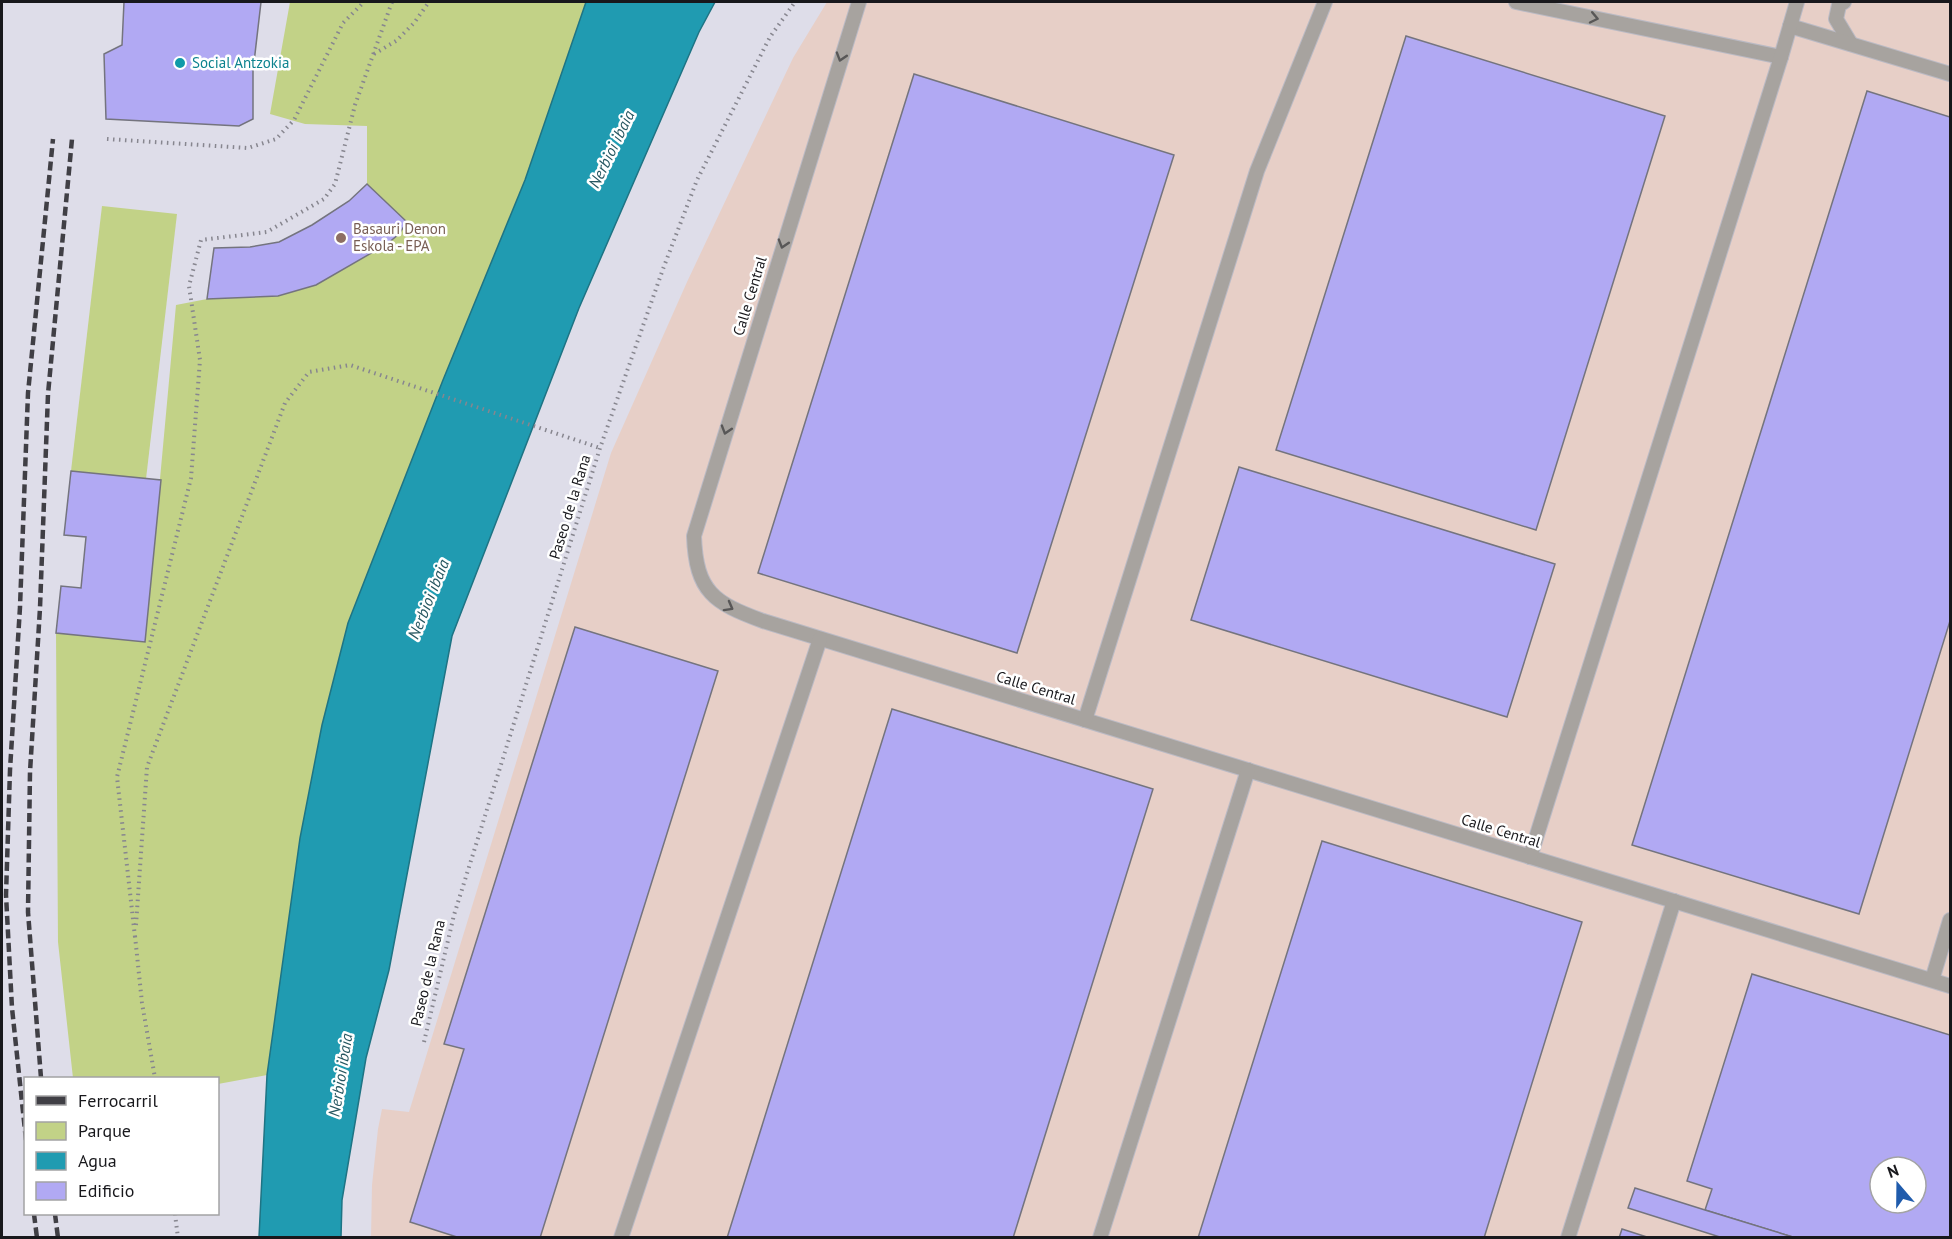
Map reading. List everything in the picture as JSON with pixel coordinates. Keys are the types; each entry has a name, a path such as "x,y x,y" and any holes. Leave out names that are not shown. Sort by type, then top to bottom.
{"lane":[{"name":"Calle Central","path":"859,2 694,536 695,560 704,583 717,601 738,612 820,639 1950,986"},
{"path":"1085,720 1257,171 1325,2"},
{"path":"1516,2 1781,57"},
{"path":"1530,857 1797,2"},
{"path":"1844,2 1839,5 1836,18 1851,44"},
{"path":"1790,26 1950,74"},
{"path":"621,1238 820,639"},
{"path":"1100,1238 1248,770"},
{"path":"1568,1238 1674,901"},
{"path":"1932,980 1950,920"}],"path":[{"path":"107,139 248,148 276,139 294,120 344,23 364,2"},
{"path":"155,1077 142,1003 117,777 191,478 200,360 189,286 201,240 267,232 324,199 335,184 355,105 392,2"},
{"path":"374,54 396,41 429,2"},
{"name":"Paseo de la Rana","path":"424,1042 454,915 600,448 663,269 698,180 770,37 795,2"},
{"path":"135,937 147,767 285,403 309,372 350,365 600,448"},
{"path":"175,1215 178,1238"}],"shaded area":[{"path":"827,2 1950,2 1950,1237 371,1238 372,1185 382,1109 409,1112 611,453 687,282 793,58"}],"green space":[{"path":"290,2 586,2 525,180 443,380 348,623 322,725 300,838 267,1075 219,1084 219,1077 73,1077 58,942 56,633 145,642 176,305 207,299 278,296 316,285 387,244 407,223 367,184 367,126 305,124 270,114"},
{"path":"102,206 177,214 146,479 71,471"}],"water":[{"name":"Nerbioi ibaia","path":"586,2 715,2 699,32 579,308 452,636 389,970 366,1058 342,1200 341,1237 259,1237 267,1075 300,838 322,725 348,623 443,380 525,180"}],"building":[{"name":"Social Antzokia","path":"124,2 261,2 253,71 253,119 239,126 106,119 104,54 122,45"},
{"path":"1406,36 1665,116 1536,530 1276,450"},
{"path":"914,74 1174,155 1017,653 758,573"},
{"path":"1867,91 1950,117 1950,621 1859,914 1632,845"},
{"name":"Basauri Denon Eskola - EPA","path":"367,184 407,222 399,234 387,244 316,285 278,296 207,299 214,248 250,247 279,242 312,225 349,201"},
{"path":"1239,467 1555,564 1507,717 1191,620"},
{"path":"71,471 161,480 145,642 56,633 61,586 81,588 86,537 64,535"},
{"path":"575,627 718,671 540,1238 460,1238 410,1222 464,1049 444,1044"},
{"path":"892,709 1153,789 1013,1238 727,1238"},
{"path":"1322,841 1582,922 1484,1238 1198,1238"},
{"path":"1752,974 1950,1035 1950,1238 1796,1238 1705,1210 1712,1189 1687,1181"},
{"path":"1635,1188 1796,1238 1723,1238 1628,1208"},
{"path":"1622,1229 1650,1238 1619,1238"}],"railway":[{"path":"24,1121 12,1008 6,895 28,393 53,139"},
{"path":"41,1077 28,912 30,772 40,608 48,394 72,139"},
{"path":"34,1215 37,1238"},
{"path":"55,1215 58,1238"}],"place":[{"name":"Social Antzokia","path":"180,63"},
{"name":"Basauri Denon Eskola - EPA","path":"341,238"}]}
